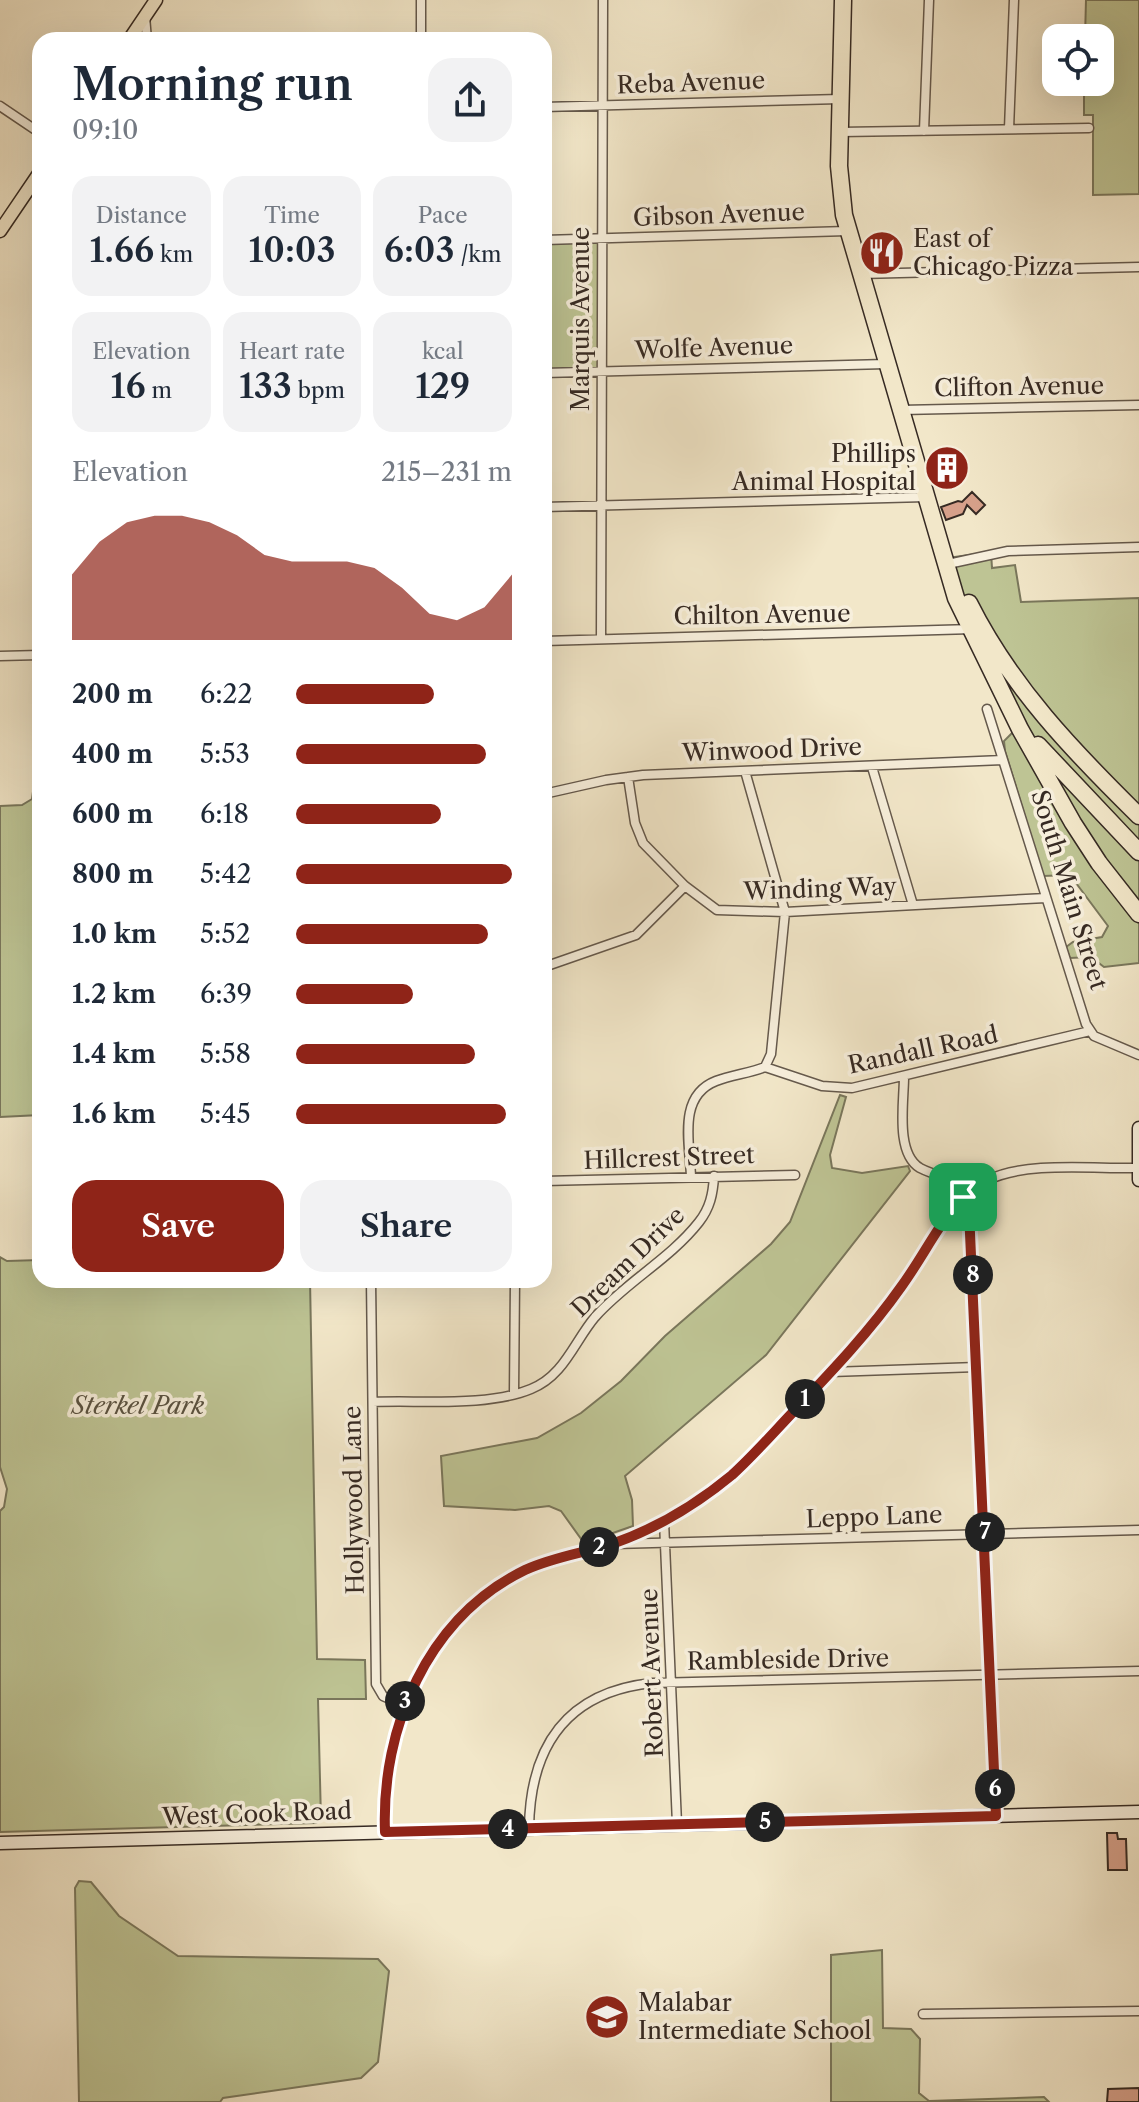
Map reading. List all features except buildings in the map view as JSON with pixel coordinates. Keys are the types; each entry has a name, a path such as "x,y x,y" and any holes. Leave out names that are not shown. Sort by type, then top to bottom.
{"highway":[{"path":"843,0 839,132 841,192 847,231 956,598 975,629 1033,705 1139,816"},
{"path":"975,629 1005,698 1085,842 1139,914"},
{"path":"1005,698 1054,764 1139,852"}],"main road":[{"path":"143,0 145,16"},
{"path":"134,32 156,0"},
{"path":"0,231 32,184"},
{"path":"1138,1174 1139,1128"},
{"name":"West Cook Road","path":"0,1843 1139,1812"}],"street":[{"path":"421,0 421,32"},
{"name":"Marquis Avenue","path":"601,639 603,0"},
{"path":"924,131 929,0"},
{"path":"1009,129 1014,0"},
{"path":"145,16 146,32"},
{"name":"Reba Avenue","path":"552,107 840,99"},
{"path":"0,106 32,128"},
{"path":"839,132 1089,128"},
{"name":"Gibson Avenue","path":"552,240 847,231"},
{"path":"859,274 1139,267"},
{"name":"Wolfe Avenue","path":"552,373 886,364"},
{"name":"Clifton Avenue","path":"900,410 1139,405"},
{"path":"552,507 926,497"},
{"path":"948,564 1008,551 1139,547"},
{"name":"Chilton Avenue","path":"552,641 975,629"},
{"path":"0,656 32,655"},
{"name":"South Main Street","path":"987,709 1090,1031"},
{"name":"Winwood Drive","path":"552,792 628,777 1003,760"},
{"path":"872,767 913,905"},
{"path":"691,1177 689,1117 692,1100 709,1084 765,1067 771,1054 785,912 745,771"},
{"name":"Winding Way","path":"628,777 639,834 652,853 685,886 717,910 785,912 1046,898"},
{"path":"552,964 636,935 685,886"},
{"path":"1090,1031 1139,1055"},
{"name":"Randall Road","path":"765,1067 831,1087 852,1088 1090,1031"},
{"path":"904,1077 905,1139 909,1157 920,1168 957,1178 974,1188"},
{"path":"385,1832 390,1761 403,1705 444,1637 498,1588 538,1565 611,1544 664,1521 732,1475 831,1372 887,1306 963,1197 974,1188 1015,1171 1138,1174"},
{"name":"Hillcrest Street","path":"552,1181 795,1175"},
{"name":"Dream Drive","path":"373,1402 486,1398 542,1384 557,1371 604,1308 694,1227 711,1201 714,1176"},
{"path":"963,1197 969,1211 986,1534 996,1816"},
{"name":"Hollywood Lane","path":"371,1288 376,1684 383,1696 403,1705"},
{"path":"514,1393 515,1288"},
{"path":"831,1372 977,1367"},
{"name":"Robert Avenue","path":"664,1521 677,1824"},
{"name":"Leppo Lane","path":"611,1544 1139,1530"},
{"name":"Rambleside Drive","path":"529,1829 536,1770 545,1747 559,1727 582,1706 603,1693 627,1686 1139,1671"},
{"path":"923,2014 1139,2011"}],"green space":[{"path":"1086,0 1139,0 1139,194 1093,195 1093,115 1084,115 1084,96 1114,96 1114,24 1085,24"},
{"path":"602,238 600,372 552,373 552,240"},
{"path":"991,552 992,568 1015,565 1021,602 1139,598 1139,963 1104,967 1091,957 1070,958 1066,947 1073,942 1102,937 1108,926 1070,875 1043,876 1005,751 1004,741 1015,730 940,559"},
{"path":"32,799 32,1115 0,1117 0,806 22,805"},
{"path":"840,1095 846,1097 830,1155 832,1168 862,1173 908,1166 910,1171 766,1355 625,1476 632,1500 633,1526 584,1543 561,1511 549,1506 515,1510 444,1506 441,1456 537,1438 581,1413 621,1381 665,1336 771,1244 790,1222"},
{"name":"Sterkel Park","path":"0,1257 7,1261 32,1260 32,1288 310,1288 317,1659 365,1660 366,1699 318,1699 321,1820 316,1823 0,1832 0,1511 4,1507 7,1489 0,1467"},
{"path":"79,1881 91,1882 119,1916 178,1956 378,1959 389,1971 378,2062 361,2078 223,2098 220,2102 79,2102 75,1888"},
{"path":"882,1950 883,2028 911,2029 920,2039 919,2093 929,2101 1044,2097 1049,2102 831,2102 831,1955"}],"place":[{"name":"East of Chicago Pizza","path":"882,253"},
{"name":"Phillips Animal Hospital","path":"947,468"},
{"name":"Malabar Intermediate School","path":"607,2017"}],"route":[{"path":"963,1197 969,1211 986,1534 996,1816 385,1832 388,1772 399,1716 425,1664 455,1624 524,1571 611,1544 664,1521 732,1475 831,1372 887,1306 963,1197"}]}
